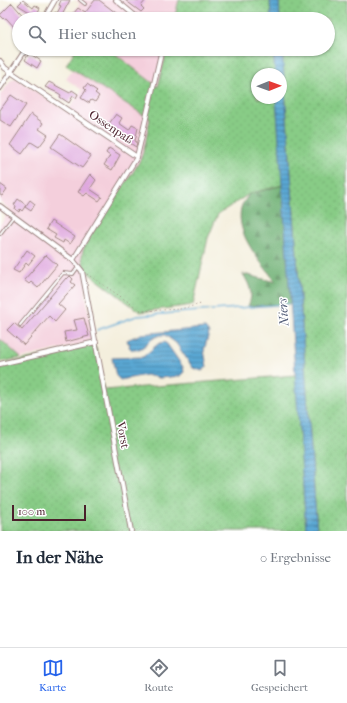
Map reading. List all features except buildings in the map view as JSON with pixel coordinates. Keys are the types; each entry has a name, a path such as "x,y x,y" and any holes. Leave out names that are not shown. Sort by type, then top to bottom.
{"street":[{"path":"48,12 55,0"},
{"path":"116,0 131,12"},
{"path":"0,88 22,56"},
{"path":"137,157 160,56"},
{"name":"Ossenpaß","path":"0,61 3,66 137,157 73,260"},
{"path":"0,206 79,266 82,271 96,342 0,364"},
{"name":"Vorst","path":"96,342 131,531"}],"lane":[{"path":"80,0 85,4"},
{"path":"0,234 13,217"},
{"path":"20,325 63,273 73,274 79,266"}],"path":[{"path":"82,271 142,311 192,308 201,304"}],"shaded area":[{"path":"75,0 179,0 176,12 74,12 80,3"},
{"path":"118,56 165,56 158,87"},
{"path":"73,70 150,119 141,158 106,213 87,238 82,257 85,267 86,296 93,339 90,342 21,358 0,340 0,225 10,210 0,202 0,95 12,79 16,78 67,112 82,90 66,79"}],"green space":[{"path":"179,0 270,0 271,12 176,12"},
{"path":"279,0 347,0 347,531 317,531 286,104 287,68 283,68 283,56 335,56 335,12 280,12"},
{"path":"72,56 118,56 158,87 165,56 274,56 275,68 251,68 251,104 276,104 283,185 249,194 218,214 208,238 193,305 140,312 87,272 82,262 82,258 89,237 136,168 141,158 150,119 66,65"},
{"path":"283,185 291,304 248,306 251,294 248,282 243,274 276,282 245,238 240,218 242,204 249,194"},
{"path":"0,339 21,358 0,362"},
{"path":"92,345 96,348 104,390 296,375 306,531 0,531 0,365"}],"water":[{"path":"270,0 279,0 280,12 271,12"},
{"path":"274,56 283,56 283,68 275,68"},
{"path":"276,104 286,104 317,531 306,531"},
{"path":"205,328 209,333 204,350 207,367 202,371 193,368 176,343 165,335 155,337 145,346 137,350 132,350 129,347 130,343 128,343 127,340 141,334"},
{"path":"164,342 183,367 184,372 180,376 159,378 146,375 120,380 116,376 112,358 143,357 158,344"}],"waterway":[{"name":"Niers","path":"97,330 137,316 288,304"}]}
